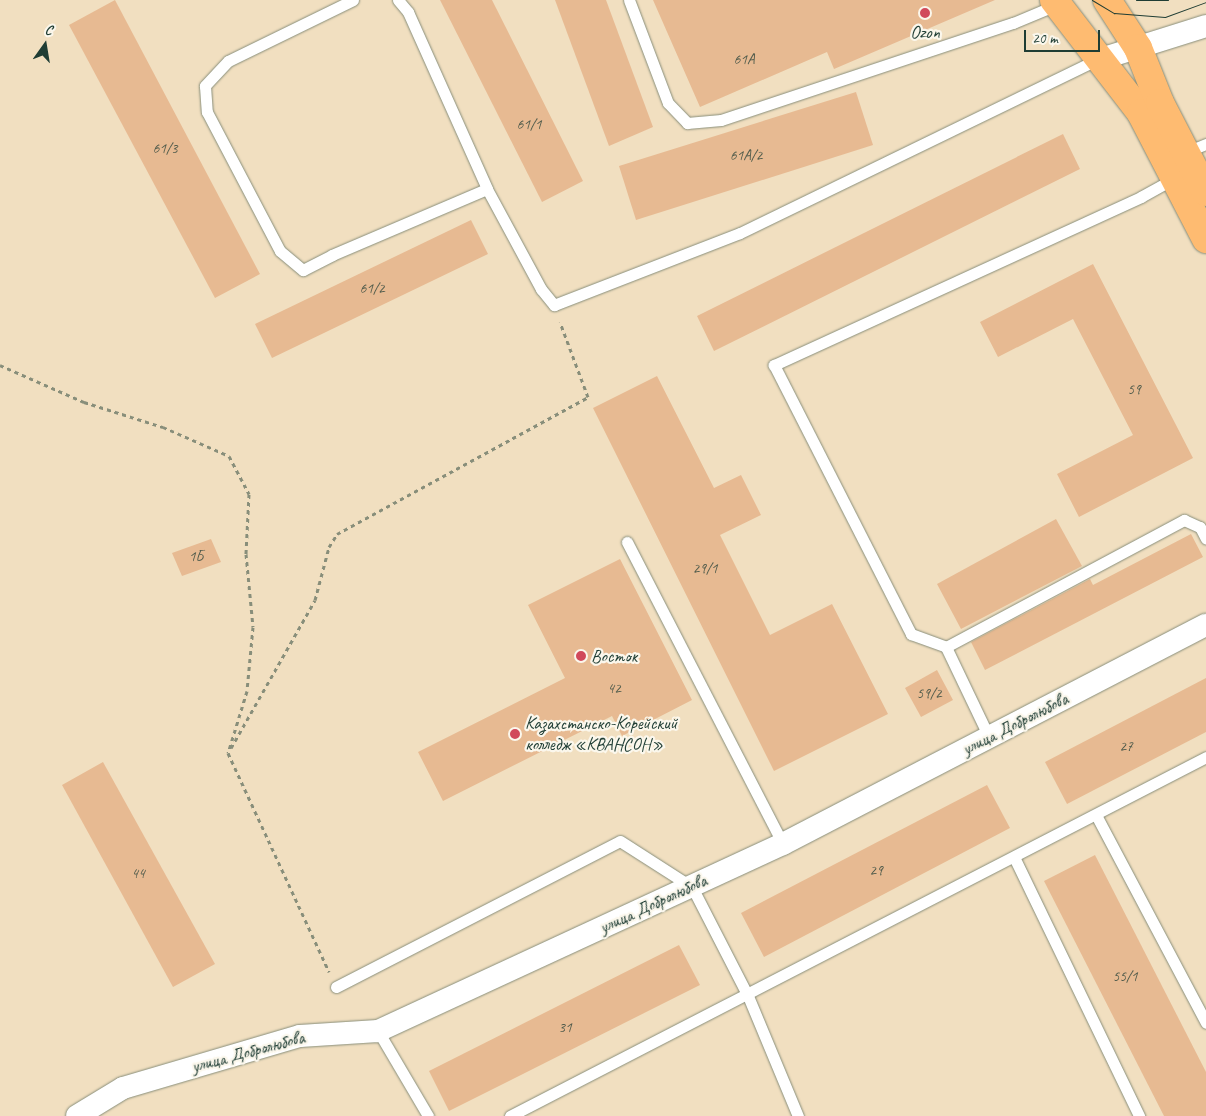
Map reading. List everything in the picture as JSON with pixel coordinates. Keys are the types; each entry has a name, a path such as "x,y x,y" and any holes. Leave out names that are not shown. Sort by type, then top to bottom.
{"main road":[{"path":"1107,0 1138,48 1160,103 1196,148 1206,192"},
{"path":"1055,2 1141,113 1206,239"}],"street":[{"path":"1101,59 1206,26"},
{"name":"улица Добролюбова","path":"76,1116 123,1088 300,1036 378,1031 783,844 1206,625"}],"lane":[{"path":"353,0 228,61 205,86 207,112 280,251 303,270 332,255 487,189"},
{"path":"398,0 408,12 487,189 541,289 554,305 740,233 1101,59"},
{"path":"629,0 668,103 687,123 721,120 1013,23 1055,2"},
{"path":"989,737 946,647 911,634 774,365 1141,197 1175,178"},
{"path":"946,647 1184,520 1200,527 1206,539"},
{"path":"627,542 783,844"},
{"path":"510,1116 748,996 1206,757"},
{"path":"1096,815 1206,1023"},
{"path":"336,987 620,841 692,887 748,996 798,1116"},
{"path":"1014,857 1139,1116"},
{"path":"378,1031 428,1116"}],"path":[{"path":"228,753 315,600 329,547 337,534 588,397 554,305"},
{"path":"0,365 84,402 163,427 229,456 248,494 246,554 253,627 247,692 228,753 336,987"}],"building":[{"path":"115,0 260,274 215,298 69,25"},
{"path":"440,0 492,0 583,181 542,202"},
{"path":"555,0 606,0 653,127 609,146"},
{"path":"653,0 995,0 834,69 827,52 700,107"},
{"path":"856,92 873,145 636,220 619,166"},
{"path":"1063,134 1080,169 714,351 697,316"},
{"path":"471,220 488,254 272,358 255,324"},
{"path":"1093,264 1193,458 1079,517 1057,474 1133,435 1073,319 998,357 980,322"},
{"path":"657,376 714,488 741,475 761,515 720,535 770,635 832,604 888,714 774,771 593,408"},
{"path":"1056,519 1082,566 961,629 937,584"},
{"path":"1191,534 1203,557 985,670 971,642 1090,579 1093,585"},
{"path":"211,539 221,562 182,576 172,553"},
{"path":"620,559 692,700 622,736 612,716 443,801 418,752 565,678 528,605"},
{"path":"937,670 953,700 921,717 905,688"},
{"path":"1206,678 1206,732 1067,804 1045,762"},
{"path":"103,762 215,964 173,987 62,785"},
{"path":"987,785 1010,828 764,957 741,913"},
{"path":"1095,855 1206,1072 1206,1116 1164,1116 1044,881"},
{"path":"679,945 700,985 449,1111 429,1071"}],"tram line":[{"path":"1092,0 1114,13 1165,17 1206,2"},
{"path":"1136,0 1168,0"}],"place":[{"name":"Ozon","path":"925,13"},
{"name":"Восток","path":"581,656"},
{"name":"Казахстанско-Корейский колледж «КВАНСОН»","path":"515,734"}]}
